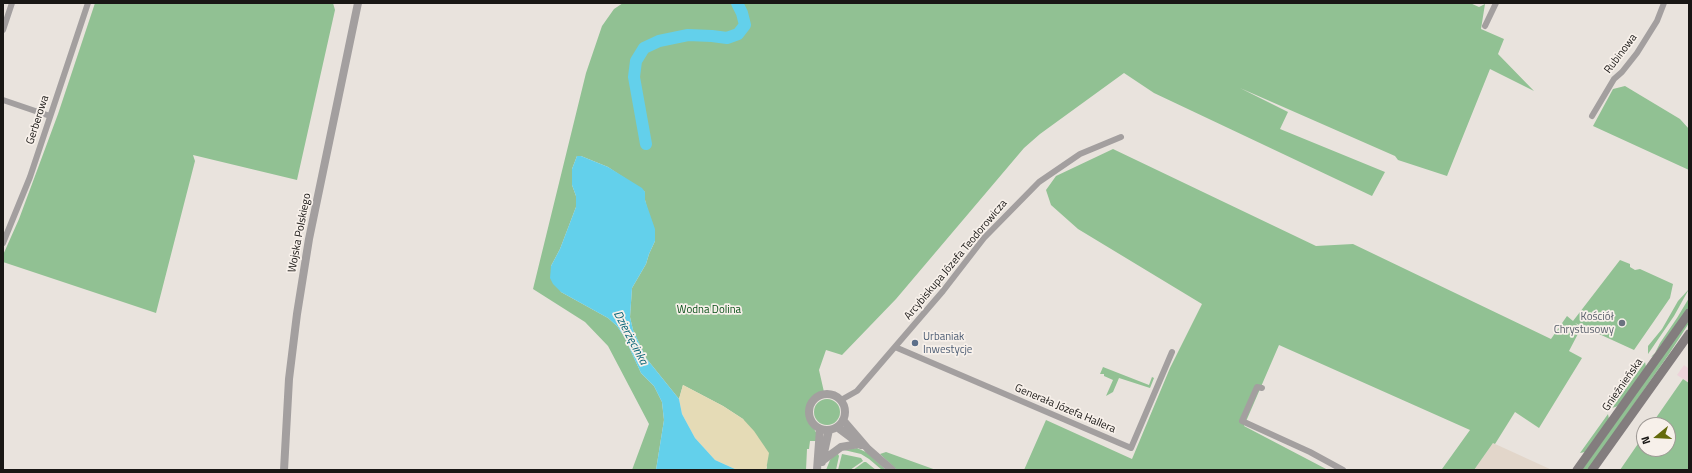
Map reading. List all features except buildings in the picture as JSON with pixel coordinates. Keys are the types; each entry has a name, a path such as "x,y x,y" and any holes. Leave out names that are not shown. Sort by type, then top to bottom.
{"main road":[{"name":"Gnieźnieńska","path":"1577,470 1689,313"},
{"path":"1592,470 1689,334"}],"street":[{"path":"3,30 12,3"},
{"name":"Gerberowa","path":"3,243 30,177 88,3"},
{"name":"Wojska Polskiego","path":"284,470 289,379 299,299 309,239 358,3"},
{"path":"1485,26 1496,3"},
{"name":"Rubinowa","path":"1592,116 1614,79 1622,72 1637,53 1656,21 1664,3"},
{"path":"3,100 50,116"},
{"name":"Arcybiskupa Józefa Teodorowicza","path":"841,400 857,391 984,238 1039,182 1080,154 1121,137"},
{"name":"Generała Józefa Hallera","path":"895,347 1132,448 1172,352"},
{"path":"1262,388 1257,387 1242,421 1310,452 1343,470"},
{"path":"821,470 822,461 833,429 843,420 845,412 841,400 830,395 821,396 814,400 810,408 810,416 814,424 820,429 833,429 868,449"},
{"path":"843,420 868,449 892,470"},
{"path":"817,470 820,429"},
{"path":"822,461 841,447 859,444"}],"shaded area":[{"path":"1684,365 1688,368 1689,367 1689,383 1677,375"},
{"path":"1493,443 1552,470 1474,470"}],"green space":[{"path":"95,3 333,3 335,10 297,180 193,155 195,161 156,313 3,262 3,255 19,219 58,114"},
{"name":"Wodna Dolina","path":"623,3 1470,3 1479,7 1485,4 1481,29 1504,39 1498,54 1534,91 1490,69 1447,176 1398,160 1395,156 1240,88 1288,112 1280,129 1385,172 1372,196 1154,93 1124,73 1040,134 1024,148 896,299 842,355 826,350 819,370 824,392 813,397 808,407 808,419 817,434 817,441 810,441 809,449 807,449 806,470 766,470 767,467 743,419 723,406 683,385 679,399 646,358 633,330 630,317 632,288 646,264 655,241 645,200 645,192 608,167 581,156 577,156 572,169 572,185 576,196 576,207 560,249 551,266 561,292 608,318 617,326 624,336 641,373 654,386 662,402 664,420 656,470 632,470 649,424 608,346 585,322 533,289 586,73 602,26 614,9"},
{"path":"1625,86 1680,119 1689,129 1689,170 1593,126 1613,89"},
{"path":"1113,149 1316,246 1353,244 1551,339 1567,316 1573,321 1620,260 1630,264 1630,267 1635,270 1640,269 1673,284 1670,298 1634,350 1575,323 1581,328 1569,351 1582,358 1539,428 1515,412 1495,444 1493,443 1474,470 1442,469 1470,430 1279,345 1244,426 1328,470 1024,470 1046,420 1132,459 1170,368 1202,304 1078,229 1051,205 1046,190 1056,176"},
{"path":"1689,289 1674,316 1648,354 1648,346 1662,329 1678,301"},
{"path":"1689,298 1689,307 1653,356 1651,357 1655,353"},
{"path":"1689,319 1689,323 1669,354 1588,470 1582,470"},
{"path":"1645,362 1646,367 1618,406 1612,408"},
{"path":"1103,367 1149,385 1152,377 1154,378 1150,388 1119,378 1113,392 1106,396 1113,380 1104,376 1104,374 1100,374"},
{"path":"1683,379 1689,383 1689,470 1620,470 1636,447 1636,457 1676,457 1676,417 1657,417"},
{"path":"827,399 836,403 840,412 836,421 827,425 818,421 814,412 818,403"},
{"path":"1608,414 1609,419 1585,452 1580,453"},
{"path":"857,448 868,453 886,470 882,470 861,454 844,450"},
{"path":"837,452 839,456 836,470 826,470 830,460"},
{"path":"886,452 936,470 897,470 880,454"},
{"path":"842,454 861,458 863,461 850,470 838,470"},
{"path":"864,462 876,470 853,470"}],"sand":[{"path":"683,385 723,406 743,419 754,431 769,453 766,470 737,470 715,460 695,438 682,414 679,399"}],"water":[{"path":"577,156 581,156 608,167 642,188 645,192 645,200 655,229 655,241 646,264 632,288 630,317 633,330 646,358 679,399 682,414 695,438 715,460 737,470 656,470 664,420 662,402 654,386 641,373 624,336 617,326 608,318 561,292 553,284 550,278 551,266 560,249 576,207 576,196 572,185 572,169"}],"waterway":[{"name":"Dzierżęcinka","path":"646,144 634,77 636,61 644,48 659,41 688,35 727,38 738,34 745,25 742,13 737,3"}],"place":[{"name":"Kościół Chrystusowy","path":"1622,323"},
{"name":"Urbaniak Inwestycje","path":"915,343"}]}
